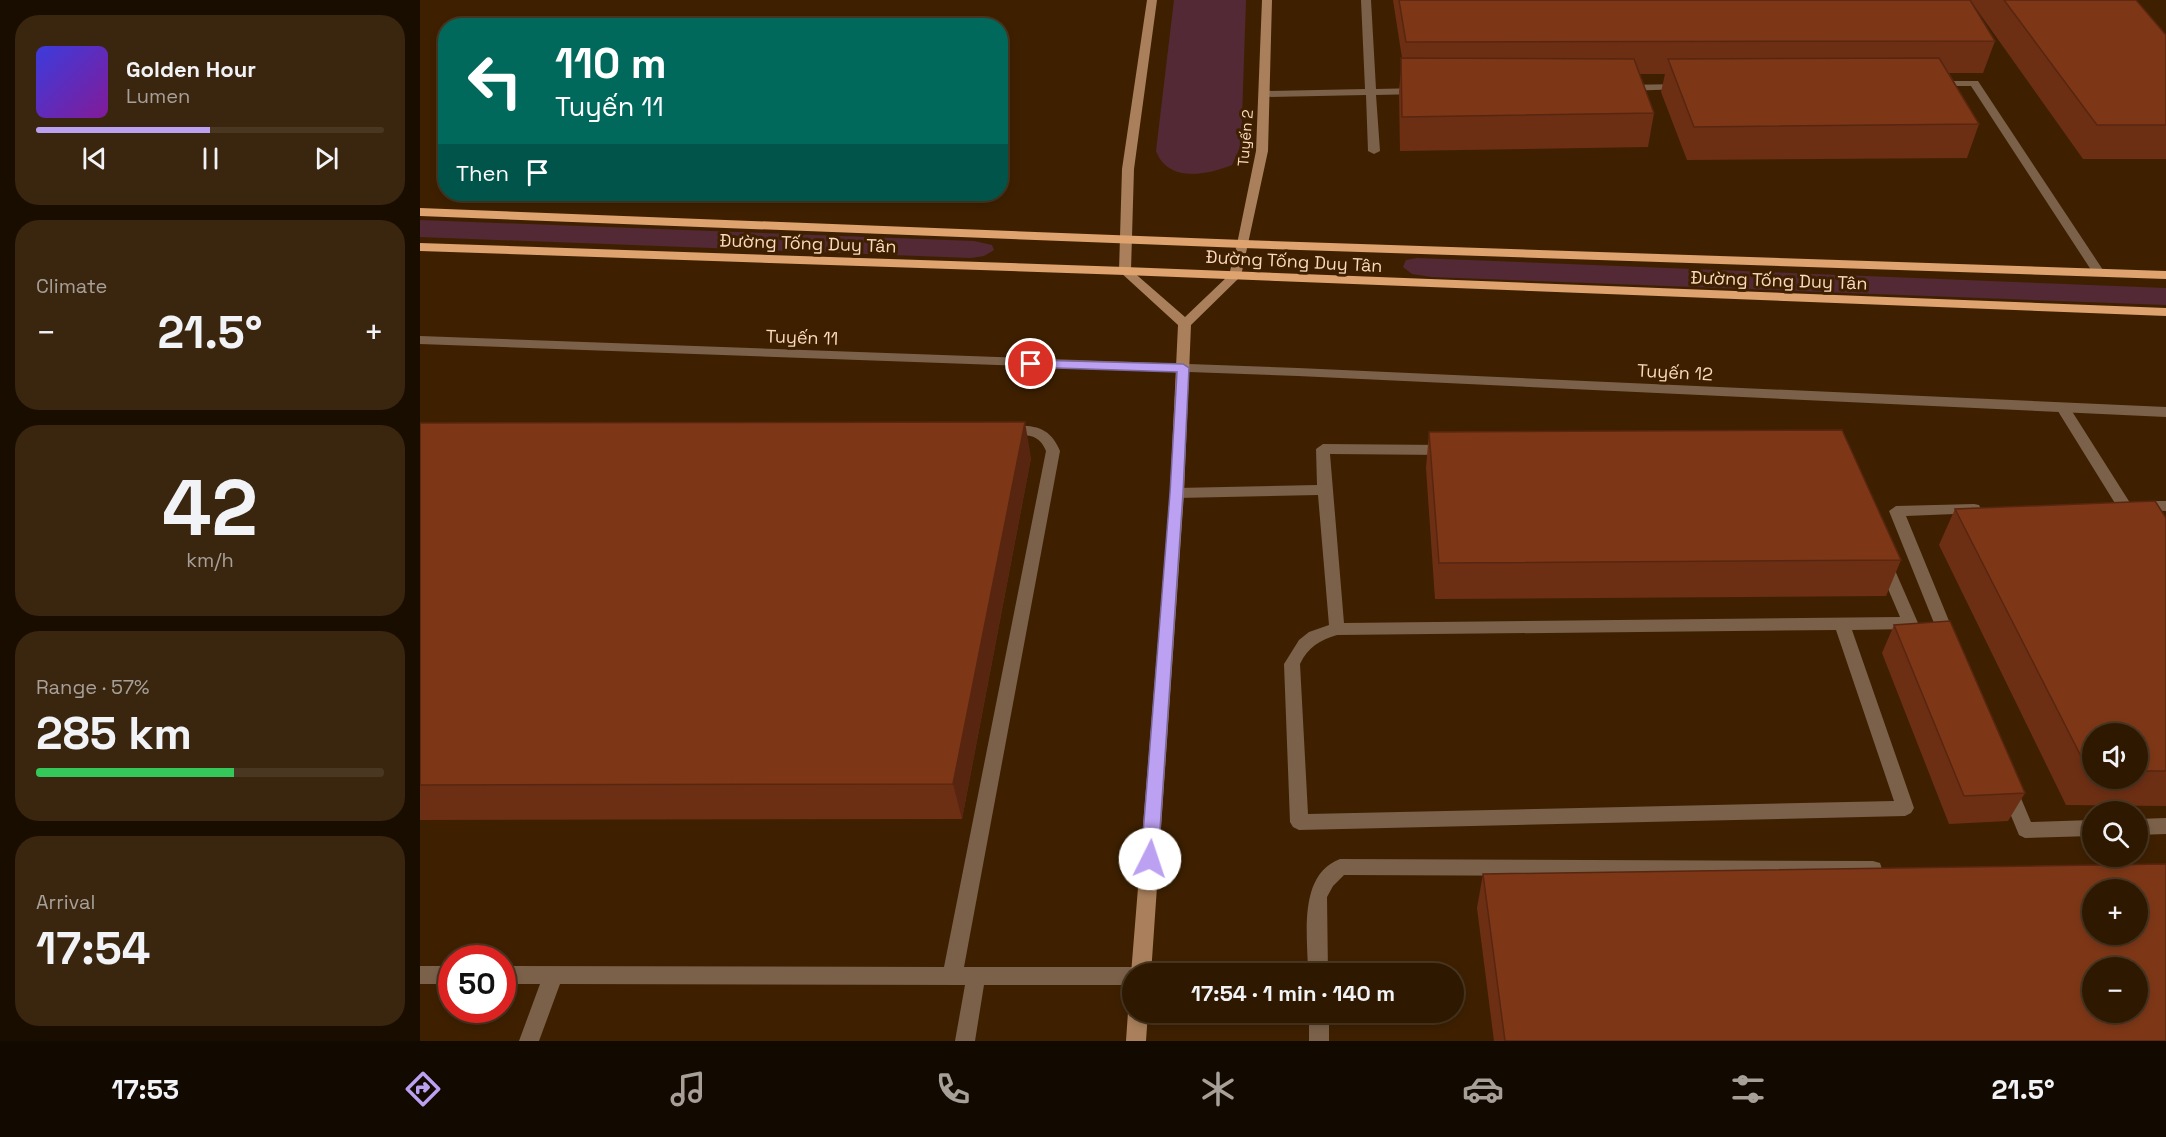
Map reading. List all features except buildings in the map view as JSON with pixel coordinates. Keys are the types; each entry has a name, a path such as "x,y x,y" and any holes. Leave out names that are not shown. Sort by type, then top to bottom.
{"highway":[{"name":"Đường Tống Duy Tân","path":"420,212 1243,244 2166,275"},
{"name":"Đường Tống Duy Tân","path":"420,247 1125,271 2166,312"}],"main road":[{"path":"1152,0 1123,239 1125,271 1185,324"},
{"name":"Tuyến 2","path":"1234,276 1262,151 1267,0"},
{"path":"1142,963 1177,493 1185,324 1234,276"},
{"path":"1136,1041 1137,1023"}],"street":[{"path":"1366,0 1374,151"},
{"path":"1927,83 1974,82 2099,273"},
{"path":"1608,88 1690,87"},
{"path":"1264,94 1430,91"},
{"name":"Tuyến 11","path":"420,340 1183,368"},
{"name":"Tuyến 12","path":"1183,368 2166,412"},
{"path":"2063,408 2142,534"},
{"path":"952,976 1053,451 1048,439 1033,431 989,430"},
{"path":"1337,629 1323,449 1467,451"},
{"path":"1177,493 1326,490"},
{"path":"2101,507 2166,506"},
{"path":"1954,654 1896,511 1987,509"},
{"path":"1842,624 1905,808 1299,822 1292,664 1299,646 1318,634 1337,629 1910,623 1879,549"},
{"path":"2003,775 2025,830 2082,828"},
{"path":"2148,827 2166,826"},
{"path":"1318,963 1318,897 1326,880 1340,867 1891,869"},
{"path":"420,975 438,975"},
{"path":"516,975 1122,976"},
{"path":"529,1041 554,975"},
{"path":"965,1041 976,975"},
{"path":"1319,1023 1319,1041"}],"shaded area":[{"path":"1174,0 1246,0 1241,145 1232,165 1211,172 1189,174 1179,172 1169,168 1156,151"},
{"path":"420,220 974,241 992,245 994,250 984,256 971,258 420,237"},
{"path":"1417,258 2166,288 2166,305 1431,277 1412,274 1403,267 1406,260"}],"route":[{"path":"1031,364 1183,368 1177,493 1150,859"}]}
